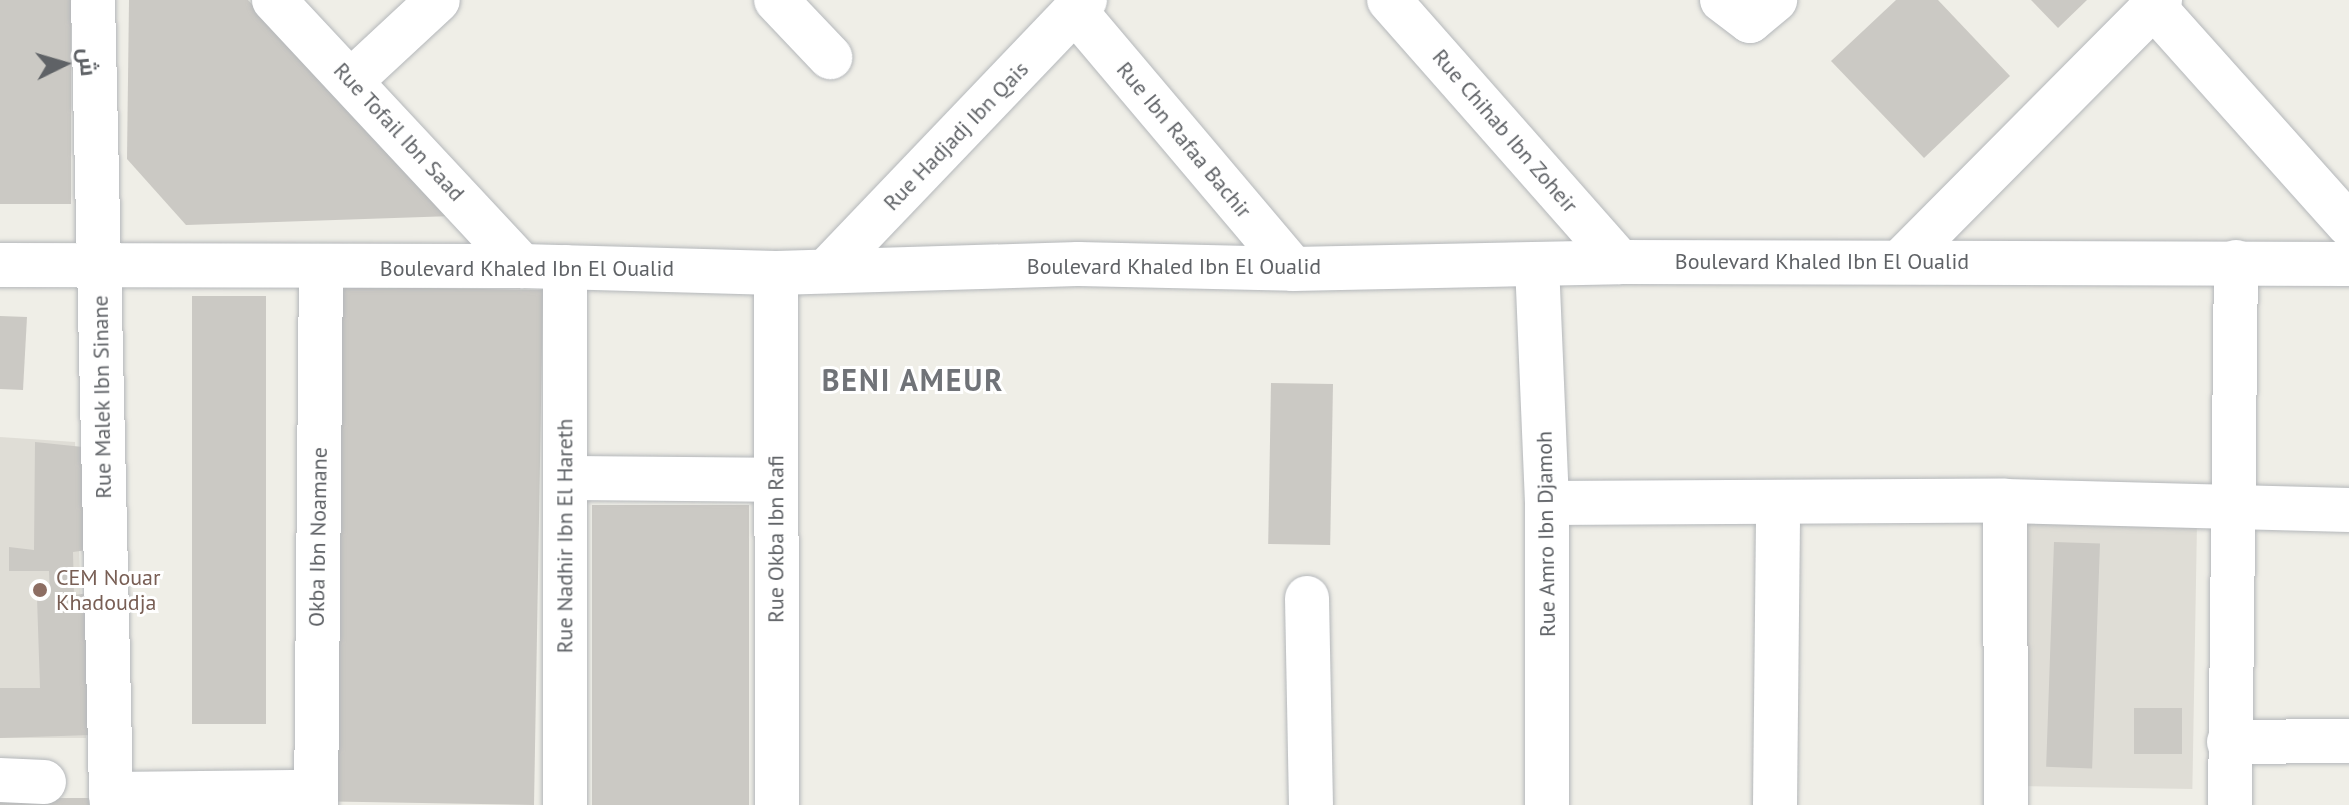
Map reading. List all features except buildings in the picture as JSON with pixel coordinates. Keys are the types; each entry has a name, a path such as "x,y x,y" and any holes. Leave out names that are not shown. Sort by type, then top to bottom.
{"street":[{"name":"Rue Malek Ibn Sinane","path":"93,0 112,800"},
{"name":"Rue Tofail Ibn Saad","path":"274,0 352,80 522,266"},
{"path":"352,80 438,0"},
{"path":"776,0 830,57"},
{"name":"Rue Chihab Ibn Zoheir","path":"1389,0 1620,262"},
{"path":"1722,0 1750,21 1775,0"},
{"path":"1900,262 2157,4 2349,225"},
{"name":"Rue Ibn Rafaa Bachir","path":"1080,6 1293,269"},
{"name":"Rue Hadjadj Ibn Qais","path":"826,271 1080,6"},
{"name":"Boulevard Khaled Ibn El Oualid","path":"0,265 522,266 776,273 1078,264 1293,269 1620,262 2349,264"},
{"path":"2230,805 2236,262"},
{"name":"Rue Amro Ibn Djamoh","path":"1537,264 1547,503 1547,805"},
{"name":"Rue Nadhir Ibn El Hareth","path":"565,267 565,805"},
{"name":"Okba Ibn Noamane","path":"316,798 321,268"},
{"name":"Rue Okba Ibn Rafi","path":"776,273 777,805"},
{"path":"566,478 776,480"},
{"path":"2005,501 2006,805"},
{"path":"1547,503 2005,501 2349,510"},
{"path":"1775,805 1778,504"},
{"path":"1307,598 1311,805"},
{"path":"2229,742 2349,741"},
{"path":"0,780 44,782"},
{"path":"112,800 316,798"}],"shaded area":[{"name":"CEM Nouar Khadoudja","path":"0,437 75,442 86,738 0,738"},
{"path":"2027,522 2197,525 2192,789 2022,786"}],"place":[{"name":"CEM Nouar Khadoudja","path":"40,590"}],"district":[{"name":"BENI AMEUR","path":"913,380"}]}
